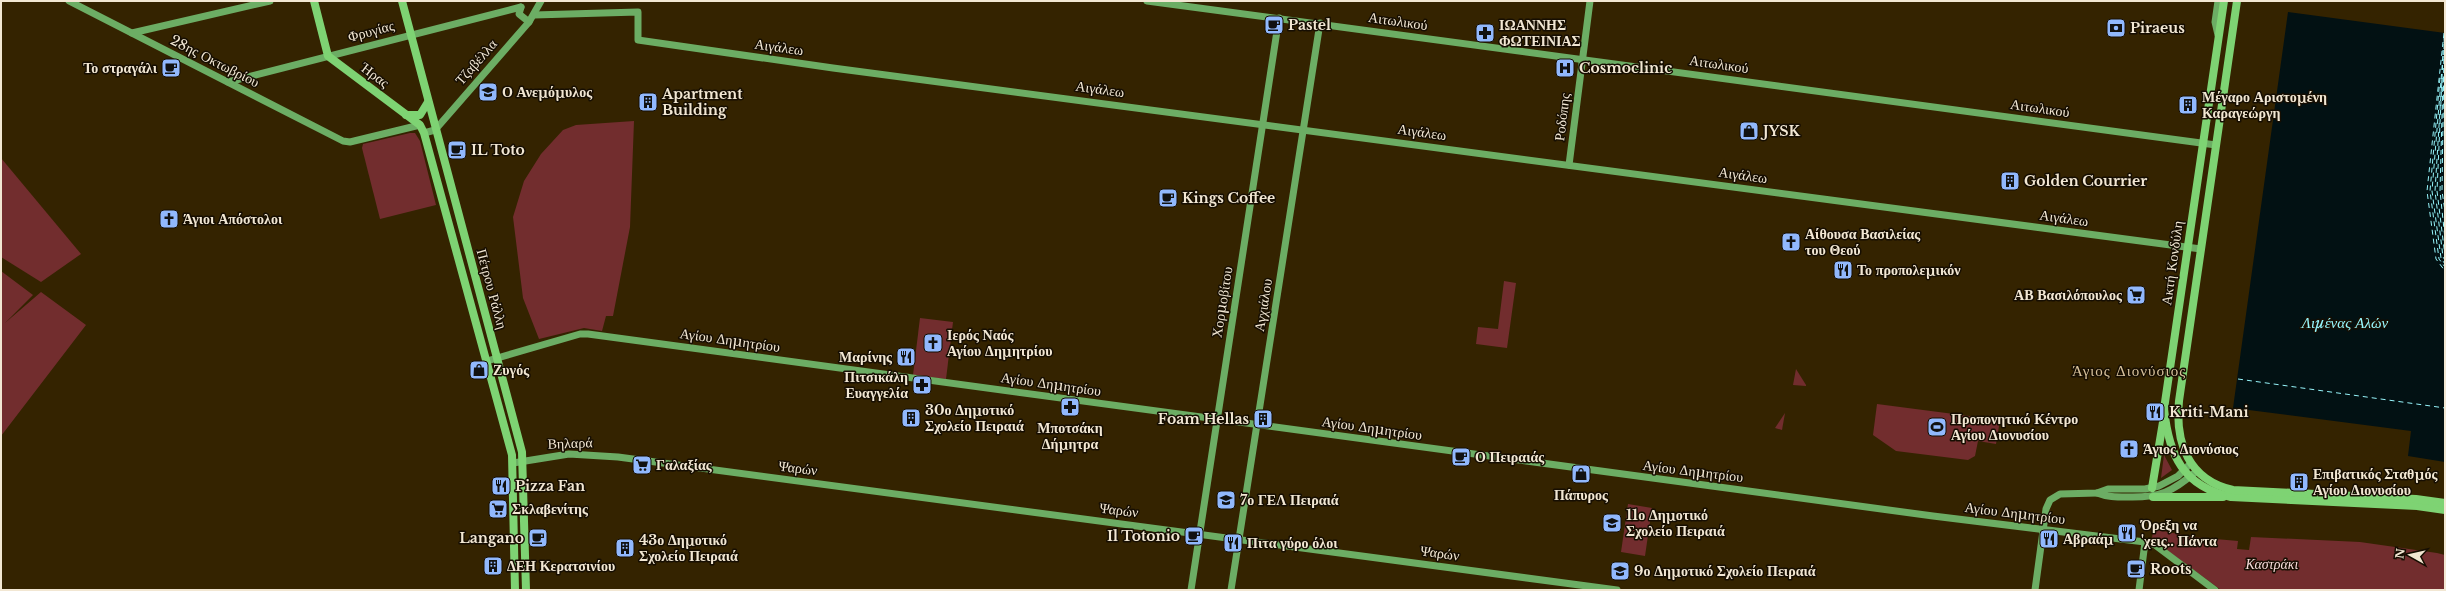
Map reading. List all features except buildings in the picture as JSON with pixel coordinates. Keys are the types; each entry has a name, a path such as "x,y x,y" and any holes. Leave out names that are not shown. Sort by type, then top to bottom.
{"main road":[{"path":"314,1 328,56"},
{"name":"Πέτρου Ράλλη","path":"402,1 435,130 498,358 523,460 526,589"},
{"path":"2218,35 2224,1"},
{"name":"Ακτή Κονδύλη","path":"2237,1 2178,417 2181,440 2191,463 2197,471 2209,482 2222,488 2245,492 2416,499 2445,503"},
{"name":"Ακτή Κονδύλη","path":"2218,35 2164,409 2170,443 2183,470 2189,478 2210,491 2231,497"},
{"name":"Ήρας","path":"328,56 406,115"},
{"path":"406,115 420,115 428,102"},
{"path":"406,115 422,129"},
{"name":"Πέτρου Ράλλη","path":"422,129 487,361 513,463 515,587"},
{"path":"2152,488 2164,409"},
{"path":"2153,497 2231,497 2417,506 2445,510"}],"street":[{"name":"28ης Οκτωβρίου","path":"69,1 337,138 350,142 422,129"},
{"path":"132,33 270,1"},
{"name":"Τζαβέλλα","path":"435,130 529,22 541,1"},
{"name":"Αιτωλικού","path":"1146,1 2216,145"},
{"name":"Ροδόπης","path":"1569,165 1590,1"},
{"name":"Ακτή Κονδύλη","path":"2218,1 2215,22 2218,35"},
{"name":"Φρυγίας","path":"228,82 410,34 521,7 519,14 529,22"},
{"name":"Αιγάλεω","path":"534,15 638,12 638,40 2201,249"},
{"name":"Χορμοβίτου","path":"1191,590 1279,18"},
{"name":"Αγχιάλου","path":"1232,590 1320,24"},
{"path":"422,129 435,130"},
{"name":"Αγίου Δημητρίου","path":"487,361 580,334 596,336 1217,420 2145,542 2155,545 2215,590"},
{"name":"Βηλαρά","path":"513,463 523,460 569,454 618,457"},
{"name":"Ψαρών","path":"618,457 1200,533 1617,590"},
{"path":"2035,590 2047,506 2053,497 2060,494 2097,493 2108,489 2152,488 2170,481 2191,463"},
{"path":"2097,493 2107,497 2153,497 2172,490 2197,471"},
{"path":"2139,590 2145,542"}],"green space":[{"path":"634,121 630,227 613,316 606,316 602,331 584,328 539,339 523,298 513,217 524,181 541,154 563,130 576,125"},
{"path":"415,133 420,141 436,205 380,219 362,148 363,144"},
{"path":"1,158 81,254 41,282 1,257"},
{"path":"1,271 33,295 5,323 41,292 86,325 1,436"},
{"path":"1504,281 1516,283 1507,348 1476,344 1478,327 1498,329"},
{"path":"920,318 953,322 946,379 913,375"},
{"path":"1796,369 1806,385 1806,386 1793,385"},
{"name":"Προπονητικό Κέντρο Αγίου Διονυσίου","path":"1877,404 2000,420 1996,444 1978,441 1975,456 1968,460 1896,451 1873,435"},
{"path":"1785,413 1782,430 1775,428"},
{"path":"2164,455 2172,470 2161,478"},
{"path":"1628,504 1652,508 1645,556 1621,552"},
{"name":"Καστράκι","path":"2153,529 2193,537 2238,541 2237,549 2249,550 2251,537 2360,542 2437,553 2445,555 2445,590 2221,590 2152,539"}],"water":[{"name":"Λιμένας Αλών","path":"2288,12 2445,33 2445,462 2408,456 2411,431 2233,408"}],"ferry route":[{"path":"2444,33 2427,191 2436,259 2445,271"},
{"path":"2444,38 2445,54"},
{"path":"2444,42 2444,49"},
{"path":"2443,48 2443,55"},
{"path":"2444,50 2442,191 2445,211"},
{"path":"2443,56 2432,191 2441,258 2445,264"},
{"path":"2443,56 2437,191 2445,256"},
{"path":"2445,56 2445,71"},
{"path":"2444,76 2445,193"},
{"path":"2440,78 2430,191 2439,259 2445,267"},
{"path":"2442,78 2435,191 2443,257 2445,260"},
{"path":"2443,78 2440,191 2445,239"},
{"path":"2238,379 2445,408"}],"place":[{"name":"Pastel","path":"1274,25"},
{"name":"Piraeus","path":"2116,28"},
{"name":"ΙΩΑΝΝΗΣ ΦΩΤΕΙΝΙΑΣ","path":"1485,33"},
{"name":"Το στραγάλι","path":"171,68"},
{"name":"Cosmoclinic","path":"1565,68"},
{"name":"Ο Ανεμόμυλος","path":"488,92"},
{"name":"Apartment Building","path":"648,102"},
{"name":"Μέγαρο Αριστομένη Καραγεώργη","path":"2188,105"},
{"name":"JYSK","path":"1749,131"},
{"name":"IL Toto","path":"457,150"},
{"name":"Golden Courrier","path":"2010,181"},
{"name":"Kings Coffee","path":"1168,198"},
{"name":"Άγιοι Απόστολοι","path":"169,219"},
{"name":"Αίθουσα Βασιλείας του Θεού","path":"1791,242"},
{"name":"Το προπολεμικόν","path":"1843,270"},
{"name":"ΑΒ Βασιλόπουλος","path":"2136,295"},
{"name":"Ιερός Ναός Αγίου Δημητρίου","path":"933,343"},
{"name":"Μαρίνης","path":"906,357"},
{"name":"Ζυγός","path":"479,370"},
{"name":"Πιτσικάλη Ευαγγελία","path":"922,385"},
{"name":"Μποτσάκη Δήμητρα","path":"1070,407"},
{"name":"Kriti-Mani","path":"2155,412"},
{"name":"30ο Δημοτικό Σχολείο Πειραιά","path":"911,418"},
{"name":"Foam Hellas","path":"1263,419"},
{"name":"Προπονητικό Κέντρο Αγίου Διονυσίου","path":"1937,427"},
{"name":"Άγιος Διονύσιος","path":"2129,449"},
{"name":"Ο Πειραιάς","path":"1461,457"},
{"name":"Γαλαξίας","path":"642,465"},
{"name":"Πάπυρος","path":"1581,474"},
{"name":"Επιβατικός Σταθμός Αγίου Διονυσίου","path":"2299,482"},
{"name":"Pizza Fan","path":"501,486"},
{"name":"7ο ΓΕΛ Πειραιά","path":"1226,500"},
{"name":"Σκλαβενίτης","path":"498,509"},
{"name":"11ο Δημοτικό Σχολείο Πειραιά","path":"1612,523"},
{"name":"Όρεξη να 'χεις.. Πάντα","path":"2127,533"},
{"name":"Il Totonio","path":"1194,536"},
{"name":"Langano","path":"538,538"},
{"name":"Αβραάμ","path":"2049,539"},
{"name":"Πιτα γύρο όλοι","path":"1233,543"},
{"name":"43ο Δημοτικό Σχολείο Πειραιά","path":"625,548"},
{"name":"ΔΕΗ Κερατσινίου","path":"493,566"},
{"name":"Roots","path":"2136,569"},
{"name":"9ο Δημοτικό Σχολείο Πειραιά","path":"1620,571"}],"district":[{"name":"Άγιος Διονύσιος","path":"2129,370"}]}
